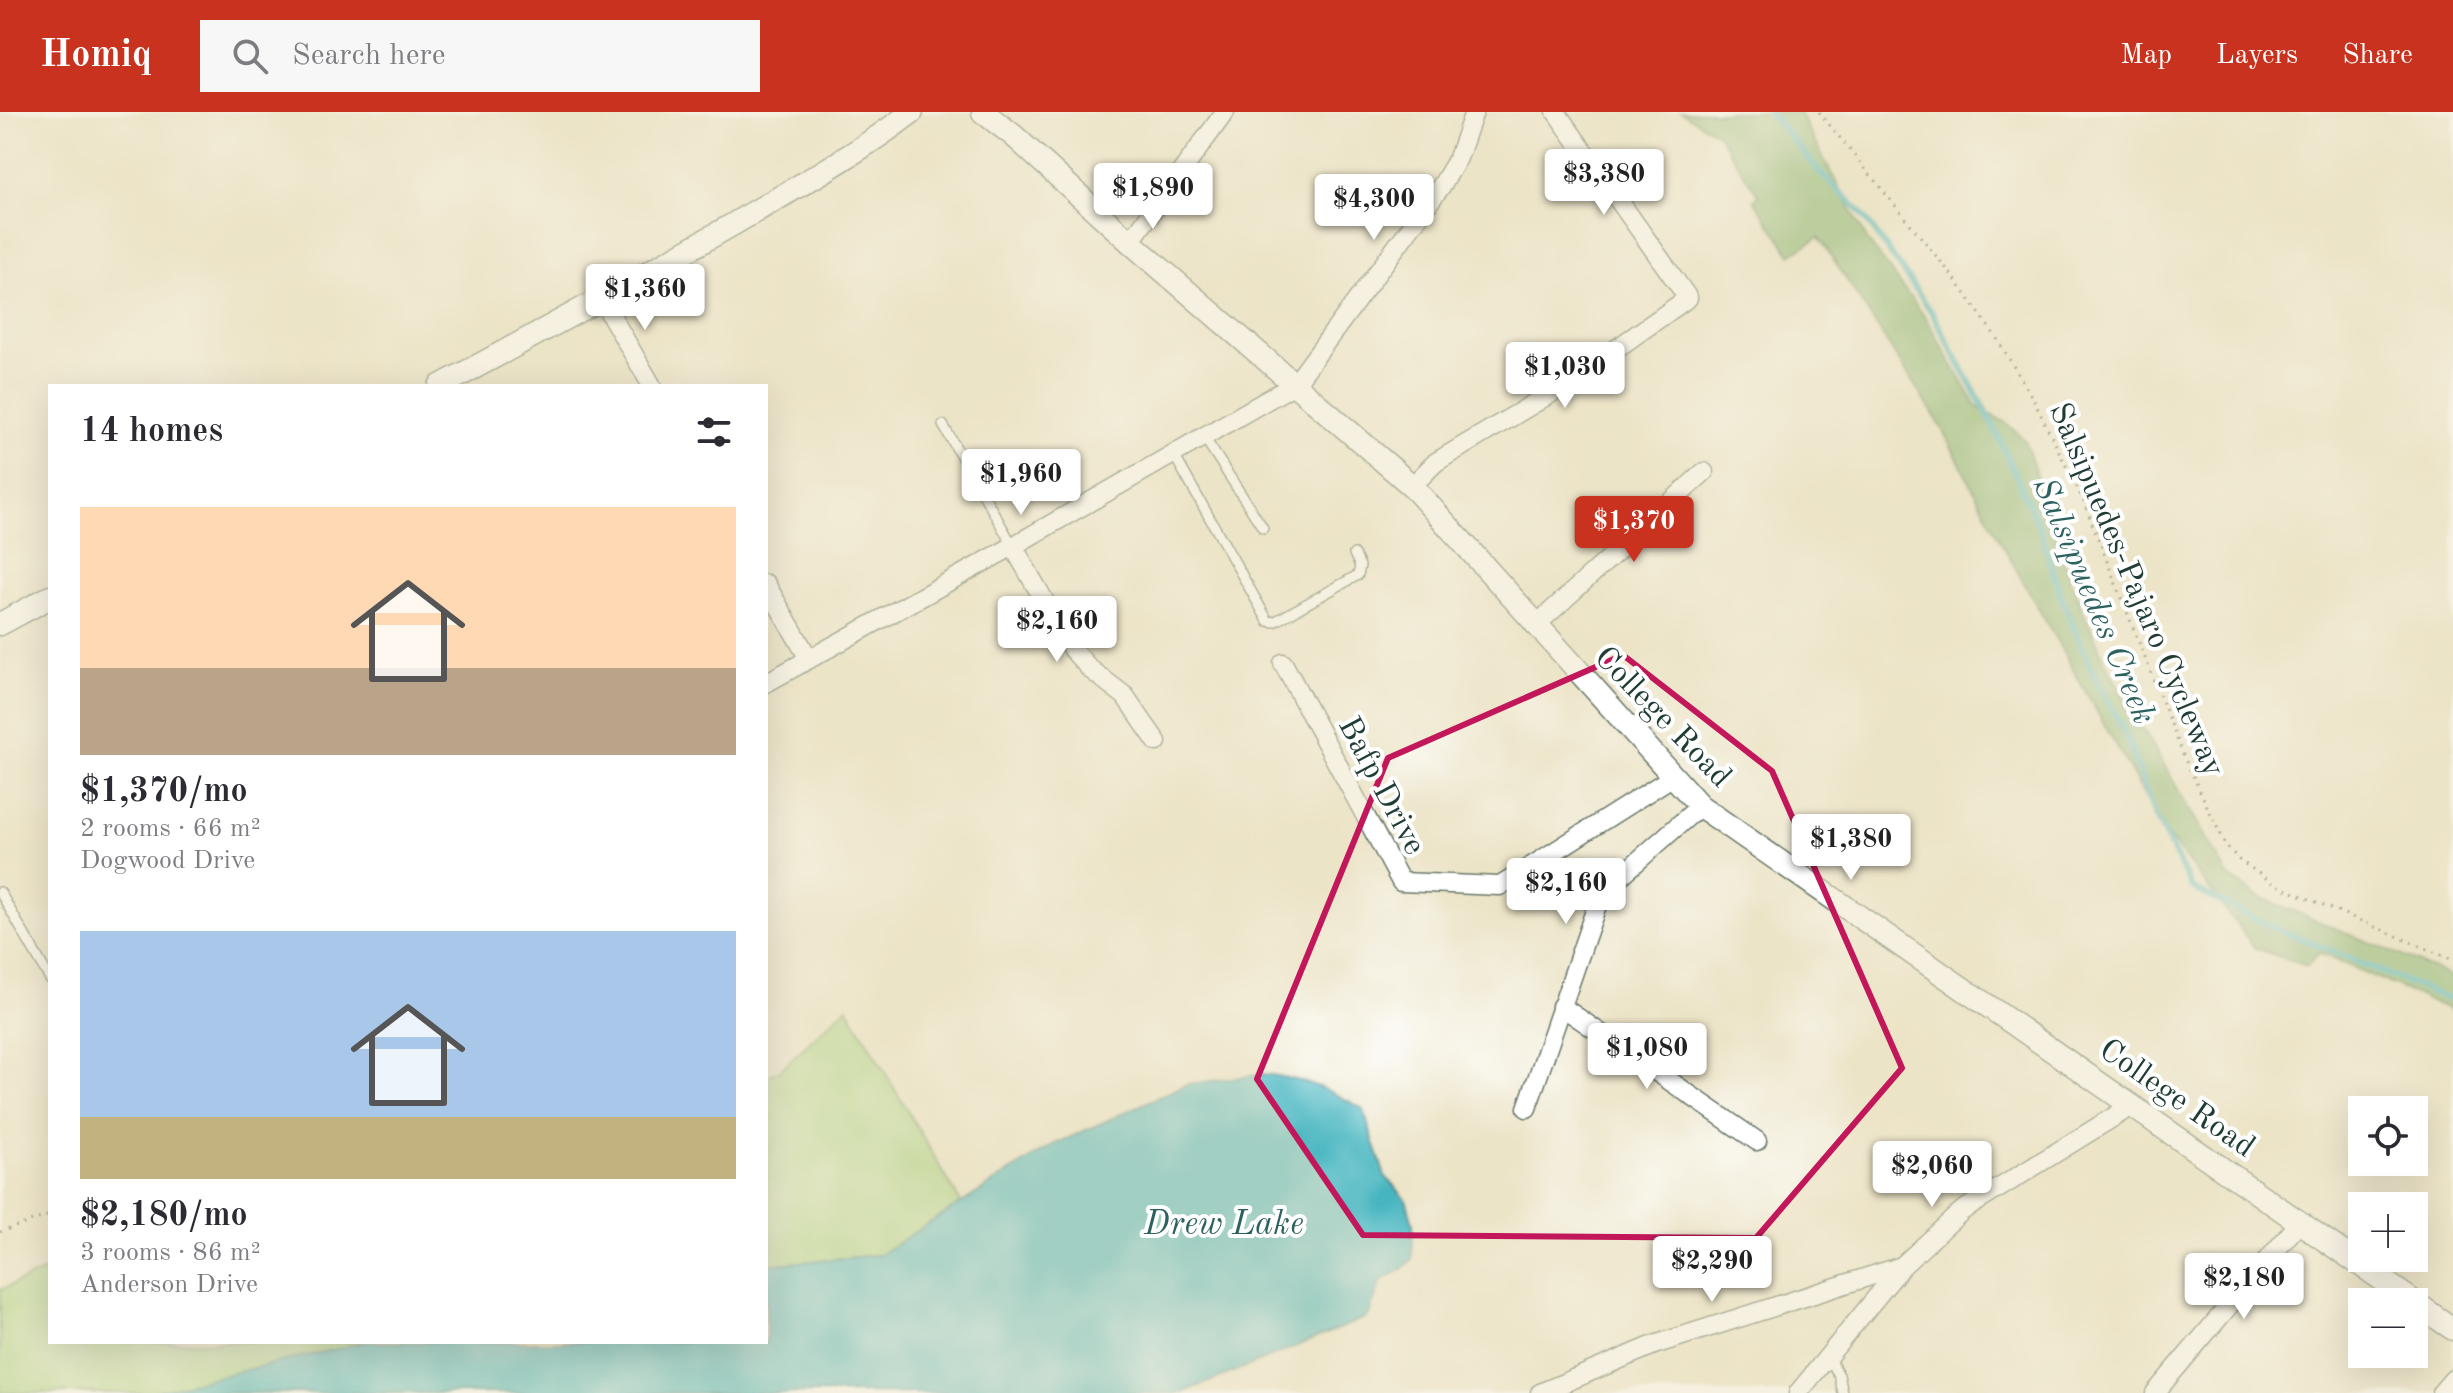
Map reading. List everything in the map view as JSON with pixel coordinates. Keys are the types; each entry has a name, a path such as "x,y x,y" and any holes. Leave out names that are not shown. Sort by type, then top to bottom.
{"street":[{"path":"444,384 602,300 862,148 912,112"},
{"name":"College Road","path":"983,112 1412,486 1700,806 2453,1329"},
{"path":"1006,112 1014,136"},
{"path":"1130,242 1225,112"},
{"path":"768,682 1295,384 1451,171 1474,112"},
{"path":"1412,486 1436,462 1565,385 1688,298 1556,112"},
{"path":"602,300 651,384"},
{"path":"1535,626 1704,472"},
{"path":"1013,546 1072,649 1090,669 1125,696 1157,742"},
{"path":"768,587 809,659"},
{"path":"0,624 48,598"},
{"name":"Bafp Drive","path":"1283,663 1401,882 1500,886 1672,777"},
{"path":"1527,1108 1598,902 1614,882 1700,806"},
{"path":"1561,1006 1757,1141"},
{"path":"1801,1392 1902,1266 1976,1200 2133,1105"},
{"path":"2155,1393 2300,1222"},
{"path":"1540,1393 1654,1345 1902,1266"},
{"path":"2441,1393 2453,1379"}],"lane":[{"path":"943,425 1013,546"},
{"path":"1204,437 1263,528"},
{"path":"1174,455 1268,621 1274,622 1358,575 1360,566 1354,554"},
{"path":"0,892 48,976"},
{"path":"1828,1357 1839,1375 1843,1393"}],"path":[{"name":"Salsipuedes-Pajaro Cycleway","path":"1819,112 1955,279 1996,337 2033,399 2083,500 2184,757 2225,844 2256,874 2276,885 2453,960"},
{"path":"0,1232 48,1216"}],"highlighted area":[{"path":"1623,655 1772,771 1902,1068 1756,1238 1363,1235 1257,1079 1388,758"}],"green space":[{"path":"1681,112 1799,112 1868,241 1925,317 1977,407 2005,422 2025,440 2071,583 2108,668 2228,876 2257,896 2453,977 2453,1011 2319,953 2307,966 2255,948 2165,832 2003,546 1939,423 1819,237 1791,255 1754,200 1759,196 1718,134"},
{"path":"847,1007 961,1203 879,1255 768,1265 768,1076 781,1069"},
{"path":"48,1270 48,1344 357,1344 148,1393 0,1393 0,1290"}],"water":[{"name":"Drew Lake","path":"1265,1074 1316,1086 1363,1109 1385,1176 1406,1199 1413,1223 1412,1260 1403,1269 1382,1280 1368,1317 1182,1393 148,1393 357,1344 768,1344 768,1265 879,1255 1053,1145 1187,1084"}],"waterway":[{"name":"Salsipuedes Creek","path":"1769,112 1820,172 1860,211 1931,311 1993,425 2039,527 2060,594 2092,671 2126,735 2154,814 2192,888 2266,924 2453,1001"}]}
